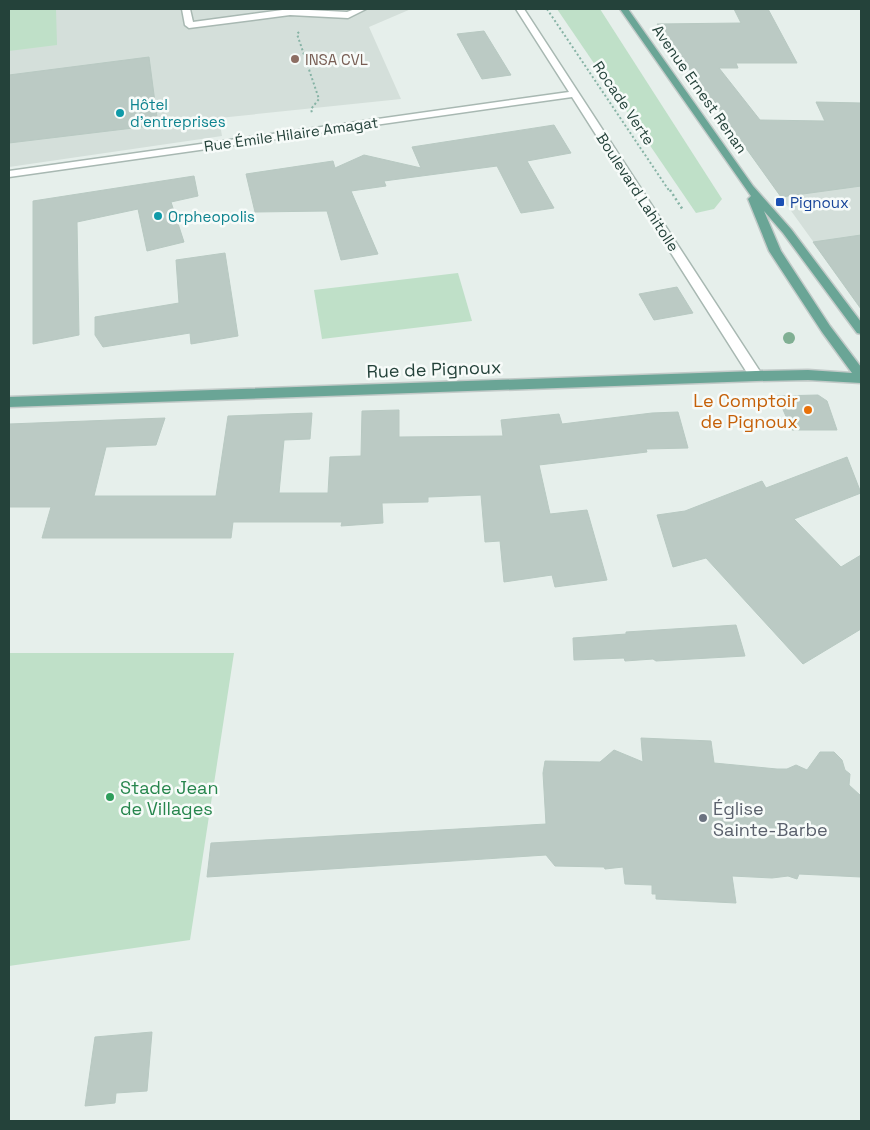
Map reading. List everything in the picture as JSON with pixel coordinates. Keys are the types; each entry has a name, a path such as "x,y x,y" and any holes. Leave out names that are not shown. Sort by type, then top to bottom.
{"main road":[{"name":"Avenue Ernest Renan","path":"624,9 749,188 787,231 861,330"},
{"name":"Avenue Ernest Renan","path":"749,188 775,251 826,329 861,377"},
{"name":"Rue de Pignoux","path":"9,402 756,376 861,377"}],"street":[{"path":"186,9 189,25 290,12 348,15 362,9"},
{"name":"Boulevard Lahitolle","path":"520,9 756,376"},
{"name":"Rue Émile Hilaire Amagat","path":"9,174 574,94"}],"path":[{"name":"Rocade Verte","path":"546,9 683,210"},
{"path":"317,130 311,109 319,99 297,34 321,14"}],"shaded area":[{"path":"9,9 411,9 369,27 401,99 219,118 222,136 9,167"},
{"path":"816,102 861,103 861,308 730,126 753,123 826,126"}],"green space":[{"path":"9,9 56,9 57,45 9,51"},
{"path":"557,9 600,9 722,199 714,209 696,213"},
{"path":"458,273 472,321 322,339 314,290"},
{"name":"Stade Jean de Villages","path":"9,653 234,653 190,940 9,966"}],"building":[{"path":"734,9 768,9 797,63 736,63 738,68 719,68 760,120 825,121 816,102 861,103 861,186 781,197 657,24 741,23"},
{"path":"484,31 511,75 482,79 457,34"},
{"path":"149,57 158,125 9,143 9,75"},
{"path":"554,125 571,153 527,161 554,208 521,213 497,166 384,181 386,186 351,191 378,254 341,260 327,211 255,212 246,174 333,161 335,168 364,155 421,168 412,147"},
{"path":"194,176 198,196 171,202 184,242 147,251 138,209 77,222 79,335 33,344 33,201"},
{"path":"861,235 861,309 813,242"},
{"path":"225,253 238,336 191,344 190,333 103,347 95,335 95,317 179,303 176,260"},
{"path":"677,287 693,313 654,320 639,294"},
{"path":"818,395 827,401 837,430 792,430 777,396"},
{"path":"399,410 399,437 503,436 501,420 559,414 562,424 652,413 678,412 688,448 646,449 647,452 539,465 550,514 587,510 607,580 555,587 552,575 504,582 500,541 485,542 481,495 428,497 428,502 382,503 383,523 341,526 342,522 233,522 231,538 42,538 51,507 9,507 9,424 165,418 156,445 106,447 94,496 216,496 228,416 312,413 310,439 284,440 279,493 328,493 330,457 361,456 362,411"},
{"path":"847,457 861,493 794,519 841,567 861,555 861,629 803,664 706,558 673,567 657,515 685,511 762,481 766,488"},
{"path":"736,625 745,656 656,661 653,659 625,661 624,658 574,660 573,638 626,634 626,632"},
{"name":"Église Sainte-Barbe","path":"641,738 711,741 714,763 777,769 787,769 796,765 807,770 820,752 834,752 842,760 845,770 850,774 849,785 861,796 861,877 799,874 797,879 788,876 772,878 732,876 736,903 656,899 656,894 652,894 652,885 625,884 623,867 605,869 604,867 555,866 546,855 207,877 211,843 546,824 543,773 545,761 600,762 614,750 643,762"},
{"path":"152,1032 147,1091 116,1093 115,1103 85,1106 95,1037"}],"place":[{"name":"INSA CVL","path":"295,59"},
{"name":"Hôtel d'entreprises","path":"120,113"},
{"name":"Pignoux","path":"780,202"},
{"name":"Orpheopolis","path":"158,216"},
{"name":"Le Comptoir de Pignoux","path":"808,410"},
{"name":"Stade Jean de Villages","path":"110,797"},
{"name":"Église Sainte-Barbe","path":"703,818"}]}
